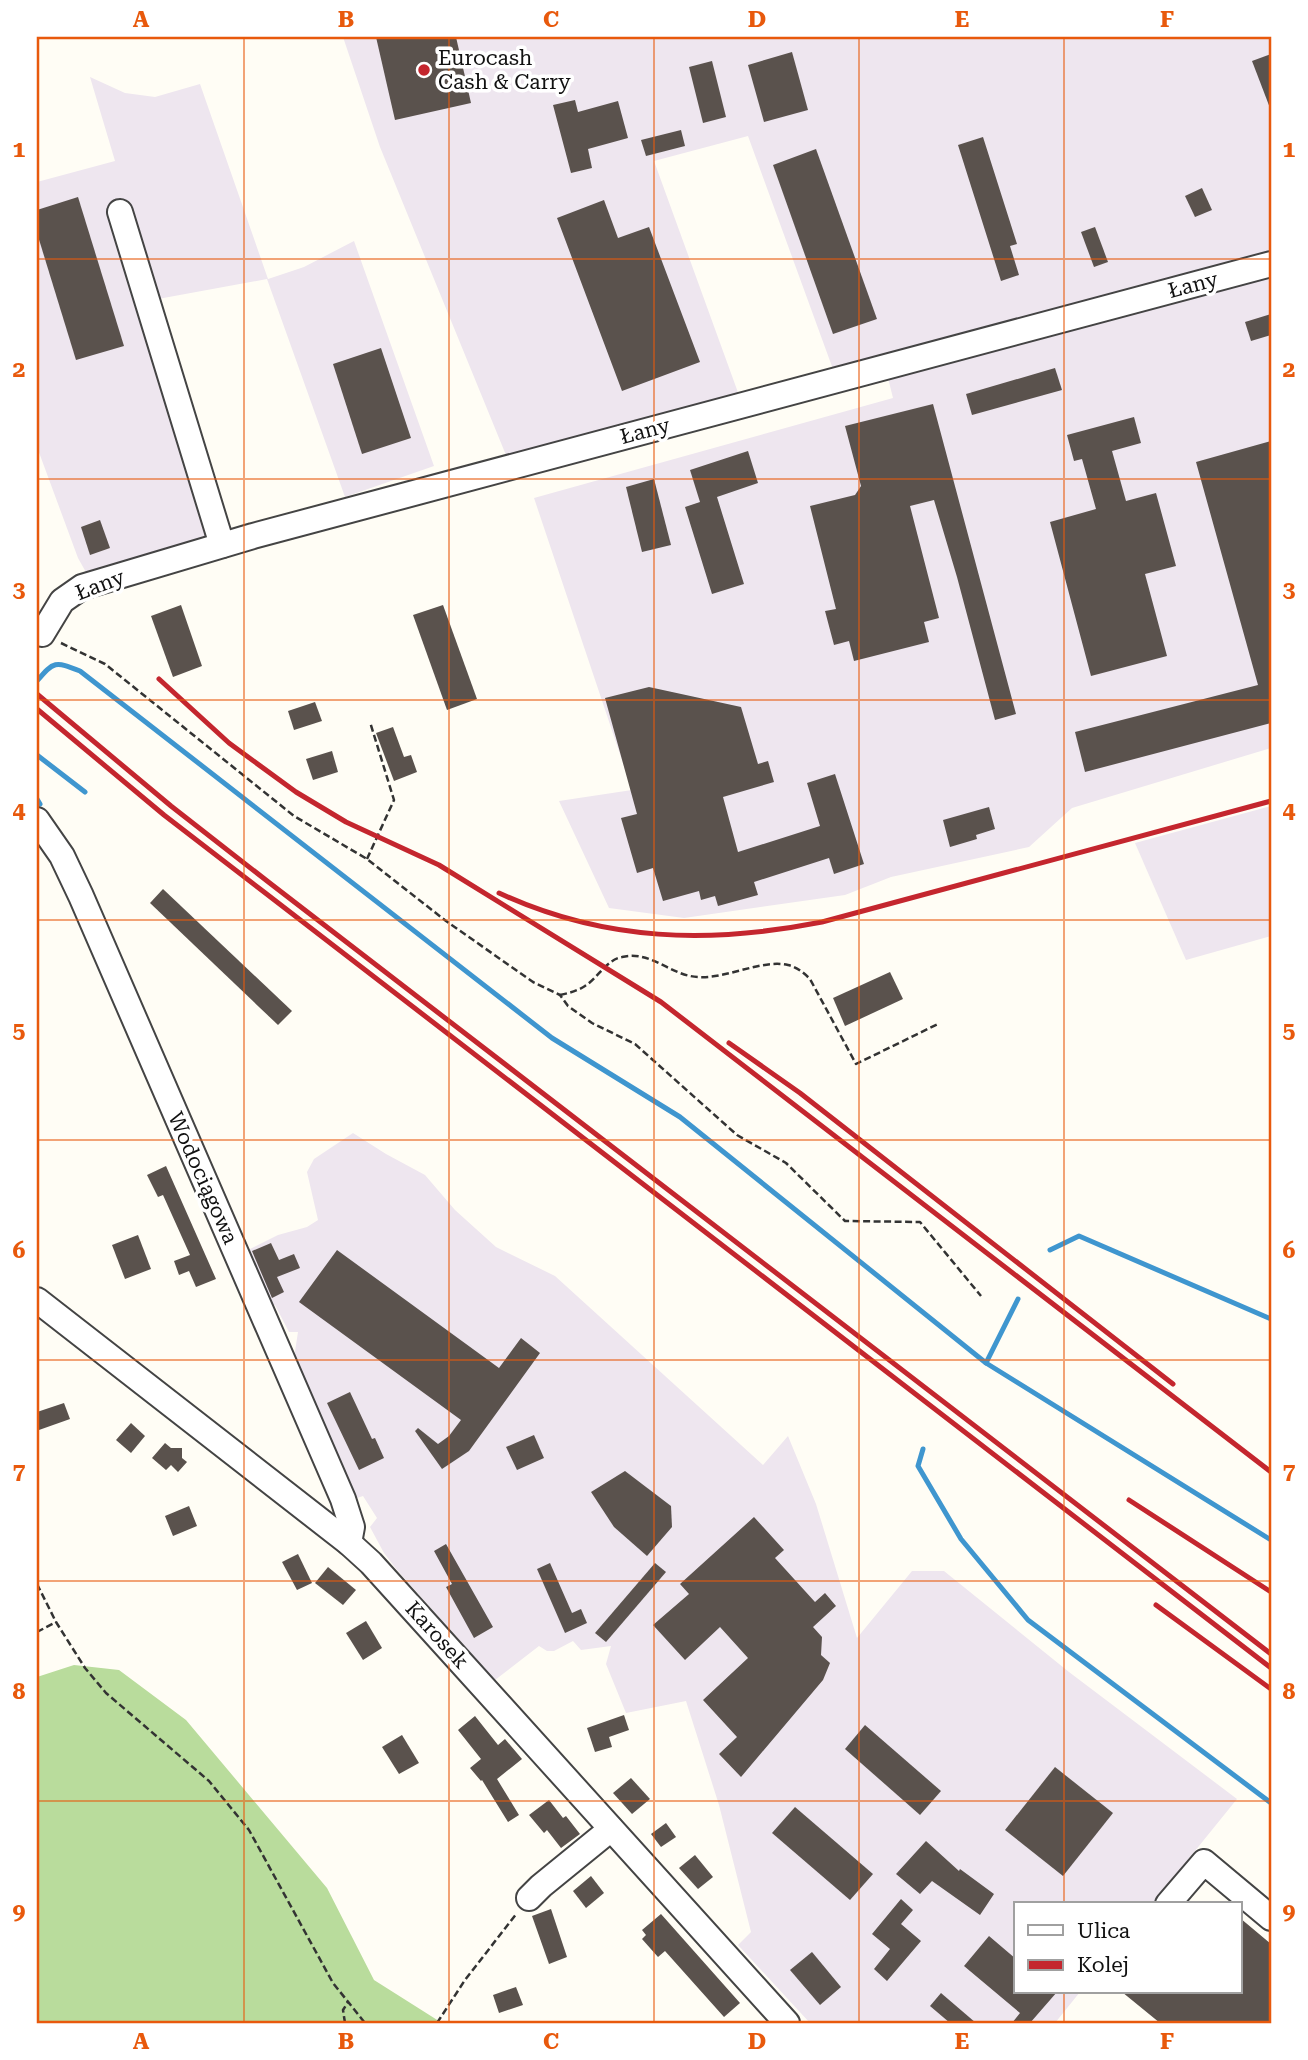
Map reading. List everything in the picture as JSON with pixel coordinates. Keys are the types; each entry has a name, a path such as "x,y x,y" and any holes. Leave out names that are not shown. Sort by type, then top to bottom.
{"street":[{"path":"120,212 222,545"},
{"name":"Łany","path":"39,635 62,601 82,587 222,545 1271,264"},
{"name":"Wodociągowa","path":"37,820 62,856 81,896 343,1499 352,1527 349,1543"},
{"name":"Karosek","path":"37,1300 349,1543 371,1563 787,2023"},
{"path":"529,1898 611,1829"},
{"path":"1170,1902 1204,1862 1271,1918"}],"path":[{"path":"39,635 105,664 293,816 367,859 446,921 533,982 560,995 568,1006 592,1023 635,1044 737,1135 786,1163 845,1221 920,1222 981,1296"},
{"path":"367,859 394,800 370,722"},
{"path":"560,995 587,985 614,960 623,956 640,956 677,973 696,978 787,964 810,979 856,1065 938,1024"},
{"path":"37,1584 56,1622 85,1668 106,1693 209,1781 249,1830 333,1983 365,2023"},
{"path":"37,1632 56,1622"},
{"path":"437,2023 465,1980 529,1898"},
{"path":"345,2023 343,2010 348,2002"}],"shaded area":[{"path":"343,37 1271,37 1271,254 834,372 748,136 654,161 740,398 508,460 380,147"},
{"path":"90,77 125,93 155,97 200,84 268,279 304,267 354,241 434,466 345,497 267,279 158,299 230,534 87,574 78,558 37,447 37,182 115,161"},
{"path":"1271,273 1271,748 1072,808 1029,847 891,877 845,895 684,918 609,908 559,801 632,790 534,498 893,398 888,378"},
{"path":"1271,806 1271,936 1186,960 1135,843"},
{"path":"353,1133 425,1175 455,1210 496,1247 555,1276 763,1465 788,1436 816,1504 857,1638 912,1571 944,1571 1069,1672 1237,1799 1154,1902 1014,1902 1014,1994 1078,1994 1055,2023 810,2023 738,1945 751,1932 719,1805 686,1701 626,1713 606,1664 611,1646 581,1650 573,1641 554,1651 547,1651 539,1646 495,1680 397,1570 370,1527 377,1518 363,1496 357,1498 294,1358 298,1332 289,1332 275,1305 271,1307 246,1251 318,1220 307,1172 314,1159"}],"green space":[{"path":"74,1665 119,1670 186,1720 327,1888 374,1980 442,2023 37,2023 37,1677"}],"building":[{"name":"Eurocash Cash & Carry","path":"376,37 456,37 471,103 395,120"},
{"path":"792,52 808,110 764,122 748,65"},
{"path":"1271,54 1271,108 1270,108 1252,61"},
{"path":"712,61 726,117 703,123 689,67"},
{"path":"575,100 578,112 618,101 628,138 588,149 592,168 571,173 553,105"},
{"path":"681,130 685,146 646,156 641,140"},
{"path":"983,137 1017,244 1010,246 1019,275 1001,281 958,145"},
{"path":"816,149 877,319 833,334 773,165"},
{"path":"1202,188 1212,210 1195,217 1185,196"},
{"path":"78,197 124,346 76,360 37,233 37,210"},
{"path":"604,200 618,238 649,227 700,362 622,391 557,218"},
{"path":"1095,227 1108,262 1094,267 1081,232"},
{"path":"1271,314 1271,335 1251,341 1245,322"},
{"path":"381,348 411,438 362,454 333,364"},
{"path":"1055,368 1062,390 972,415 966,394"},
{"path":"933,404 1016,714 995,720 934,500 910,506 939,618 924,622 929,642 854,661 849,641 834,645 825,611 836,609 810,506 855,495 861,486 845,426"},
{"path":"1134,417 1141,443 1112,451 1126,501 1156,493 1176,566 1145,574 1167,656 1091,676 1050,522 1096,509 1082,459 1074,461 1067,435"},
{"path":"1271,441 1271,723 1085,772 1075,732 1258,685 1196,462"},
{"path":"748,451 758,483 717,497 744,584 712,594 685,507 700,502 690,470"},
{"path":"654,479 671,545 642,552 626,487"},
{"path":"100,520 110,548 90,555 81,527"},
{"path":"181,605 202,666 173,677 151,616"},
{"path":"443,605 477,699 447,710 413,615"},
{"path":"649,687 741,707 758,764 768,761 774,782 723,797 738,852 820,826 807,783 835,774 864,864 834,874 829,858 754,882 758,895 718,906 715,896 701,900 699,891 663,901 653,868 637,873 621,818 637,814 605,698"},
{"path":"315,702 322,721 294,730 288,711"},
{"path":"393,727 404,757 411,755 417,772 394,781 376,733"},
{"path":"332,751 338,772 313,780 306,759"},
{"path":"989,807 995,829 976,835 977,839 950,847 943,820"},
{"path":"163,889 292,1011 278,1025 150,903"},
{"path":"890,972 903,999 845,1026 833,998"},
{"path":"166,1166 216,1279 196,1287 189,1271 179,1275 174,1261 190,1255 163,1195 158,1197 147,1175"},
{"path":"138,1235 151,1269 125,1279 112,1245"},
{"path":"271,1243 279,1260 294,1254 300,1268 277,1277 284,1292 272,1298 252,1251"},
{"path":"337,1250 499,1368 521,1338 540,1353 469,1451 442,1469 415,1431 418,1428 438,1444 449,1436 461,1420 299,1302"},
{"path":"350,1392 384,1458 359,1470 327,1403"},
{"path":"64,1403 70,1419 39,1430 37,1412"},
{"path":"131,1423 145,1436 131,1453 116,1440"},
{"path":"534,1435 544,1458 517,1470 506,1447"},
{"path":"165,1443 171,1448 182,1448 182,1458 187,1462 178,1472 171,1465 166,1470 152,1458"},
{"path":"625,1471 671,1506 672,1527 647,1556 614,1527 591,1492"},
{"path":"189,1506 197,1526 173,1536 165,1516"},
{"path":"754,1517 784,1550 775,1558 815,1602 825,1593 836,1606 813,1627 822,1637 821,1655 830,1663 823,1680 741,1777 719,1754 737,1737 703,1700 748,1658 720,1627 685,1660 653,1625 689,1594 680,1584"},
{"path":"446,1544 493,1627 474,1638 446,1587 452,1584 434,1551"},
{"path":"298,1554 312,1583 297,1590 282,1562"},
{"path":"550,1563 572,1613 581,1609 587,1623 565,1633 537,1569"},
{"path":"655,1563 666,1572 606,1642 595,1633"},
{"path":"328,1567 356,1590 343,1605 315,1583"},
{"path":"366,1621 382,1648 363,1660 346,1633"},
{"path":"624,1715 629,1730 609,1737 612,1747 595,1752 587,1728"},
{"path":"475,1716 498,1745 505,1739 522,1759 497,1779 519,1815 508,1822 482,1780 470,1768 481,1759 458,1730"},
{"path":"865,1725 941,1791 920,1815 845,1749"},
{"path":"402,1735 419,1763 399,1774 382,1747"},
{"path":"1055,1767 1113,1813 1063,1876 1005,1830"},
{"path":"631,1778 650,1799 632,1814 613,1793"},
{"path":"549,1800 580,1834 561,1848 547,1830 544,1833 529,1815"},
{"path":"795,1807 873,1874 850,1900 772,1833"},
{"path":"666,1823 676,1837 661,1847 651,1834"},
{"path":"926,1841 959,1871 960,1869 994,1894 980,1915 932,1881 920,1894 896,1874"},
{"path":"695,1855 713,1877 698,1889 679,1868"},
{"path":"591,1876 604,1893 586,1908 573,1891"},
{"path":"901,1899 913,1910 901,1924 921,1941 887,1981 874,1969 890,1949 872,1934"},
{"path":"551,1909 567,1957 549,1964 532,1916"},
{"path":"661,1914 740,2003 724,2017 665,1951 658,1957 642,1939 646,1935 642,1930"},
{"path":"1242,1920 1271,1944 1271,2023 1160,2023 1124,1994 1242,1994"},
{"path":"989,1936 1014,1957 1014,1994 1055,1994 1030,2023 1012,2023 1020,2013 964,1966"},
{"path":"812,1952 841,1987 820,2005 790,1970"},
{"path":"516,1987 523,2005 499,2013 493,1995"},
{"path":"941,1993 976,2023 950,2023 930,2006"}],"waterway":[{"path":"37,681 51,666 60,664 80,671 552,1038 680,1117 986,1363 1271,1540"},
{"path":"37,755 85,792"},
{"path":"37,799 40,804"},
{"path":"1050,1250 1079,1236 1271,1319"},
{"path":"986,1363 1018,1299"},
{"path":"923,1449 918,1466 961,1539 1028,1620 1271,1803"}],"railway":[{"path":"159,679 229,743 296,792 346,822 439,865 661,1002 1271,1472"},
{"path":"37,694 171,806 271,884 1271,1654"},
{"path":"37,709 164,815 1271,1668"},
{"path":"499,893 539,909 618,930 658,934 739,934 822,922 1271,801"},
{"path":"729,1043 800,1093 1173,1384"},
{"path":"1129,1500 1271,1592"},
{"path":"1156,1605 1271,1689"}],"place":[{"name":"Eurocash Cash & Carry","path":"424,70"}]}
